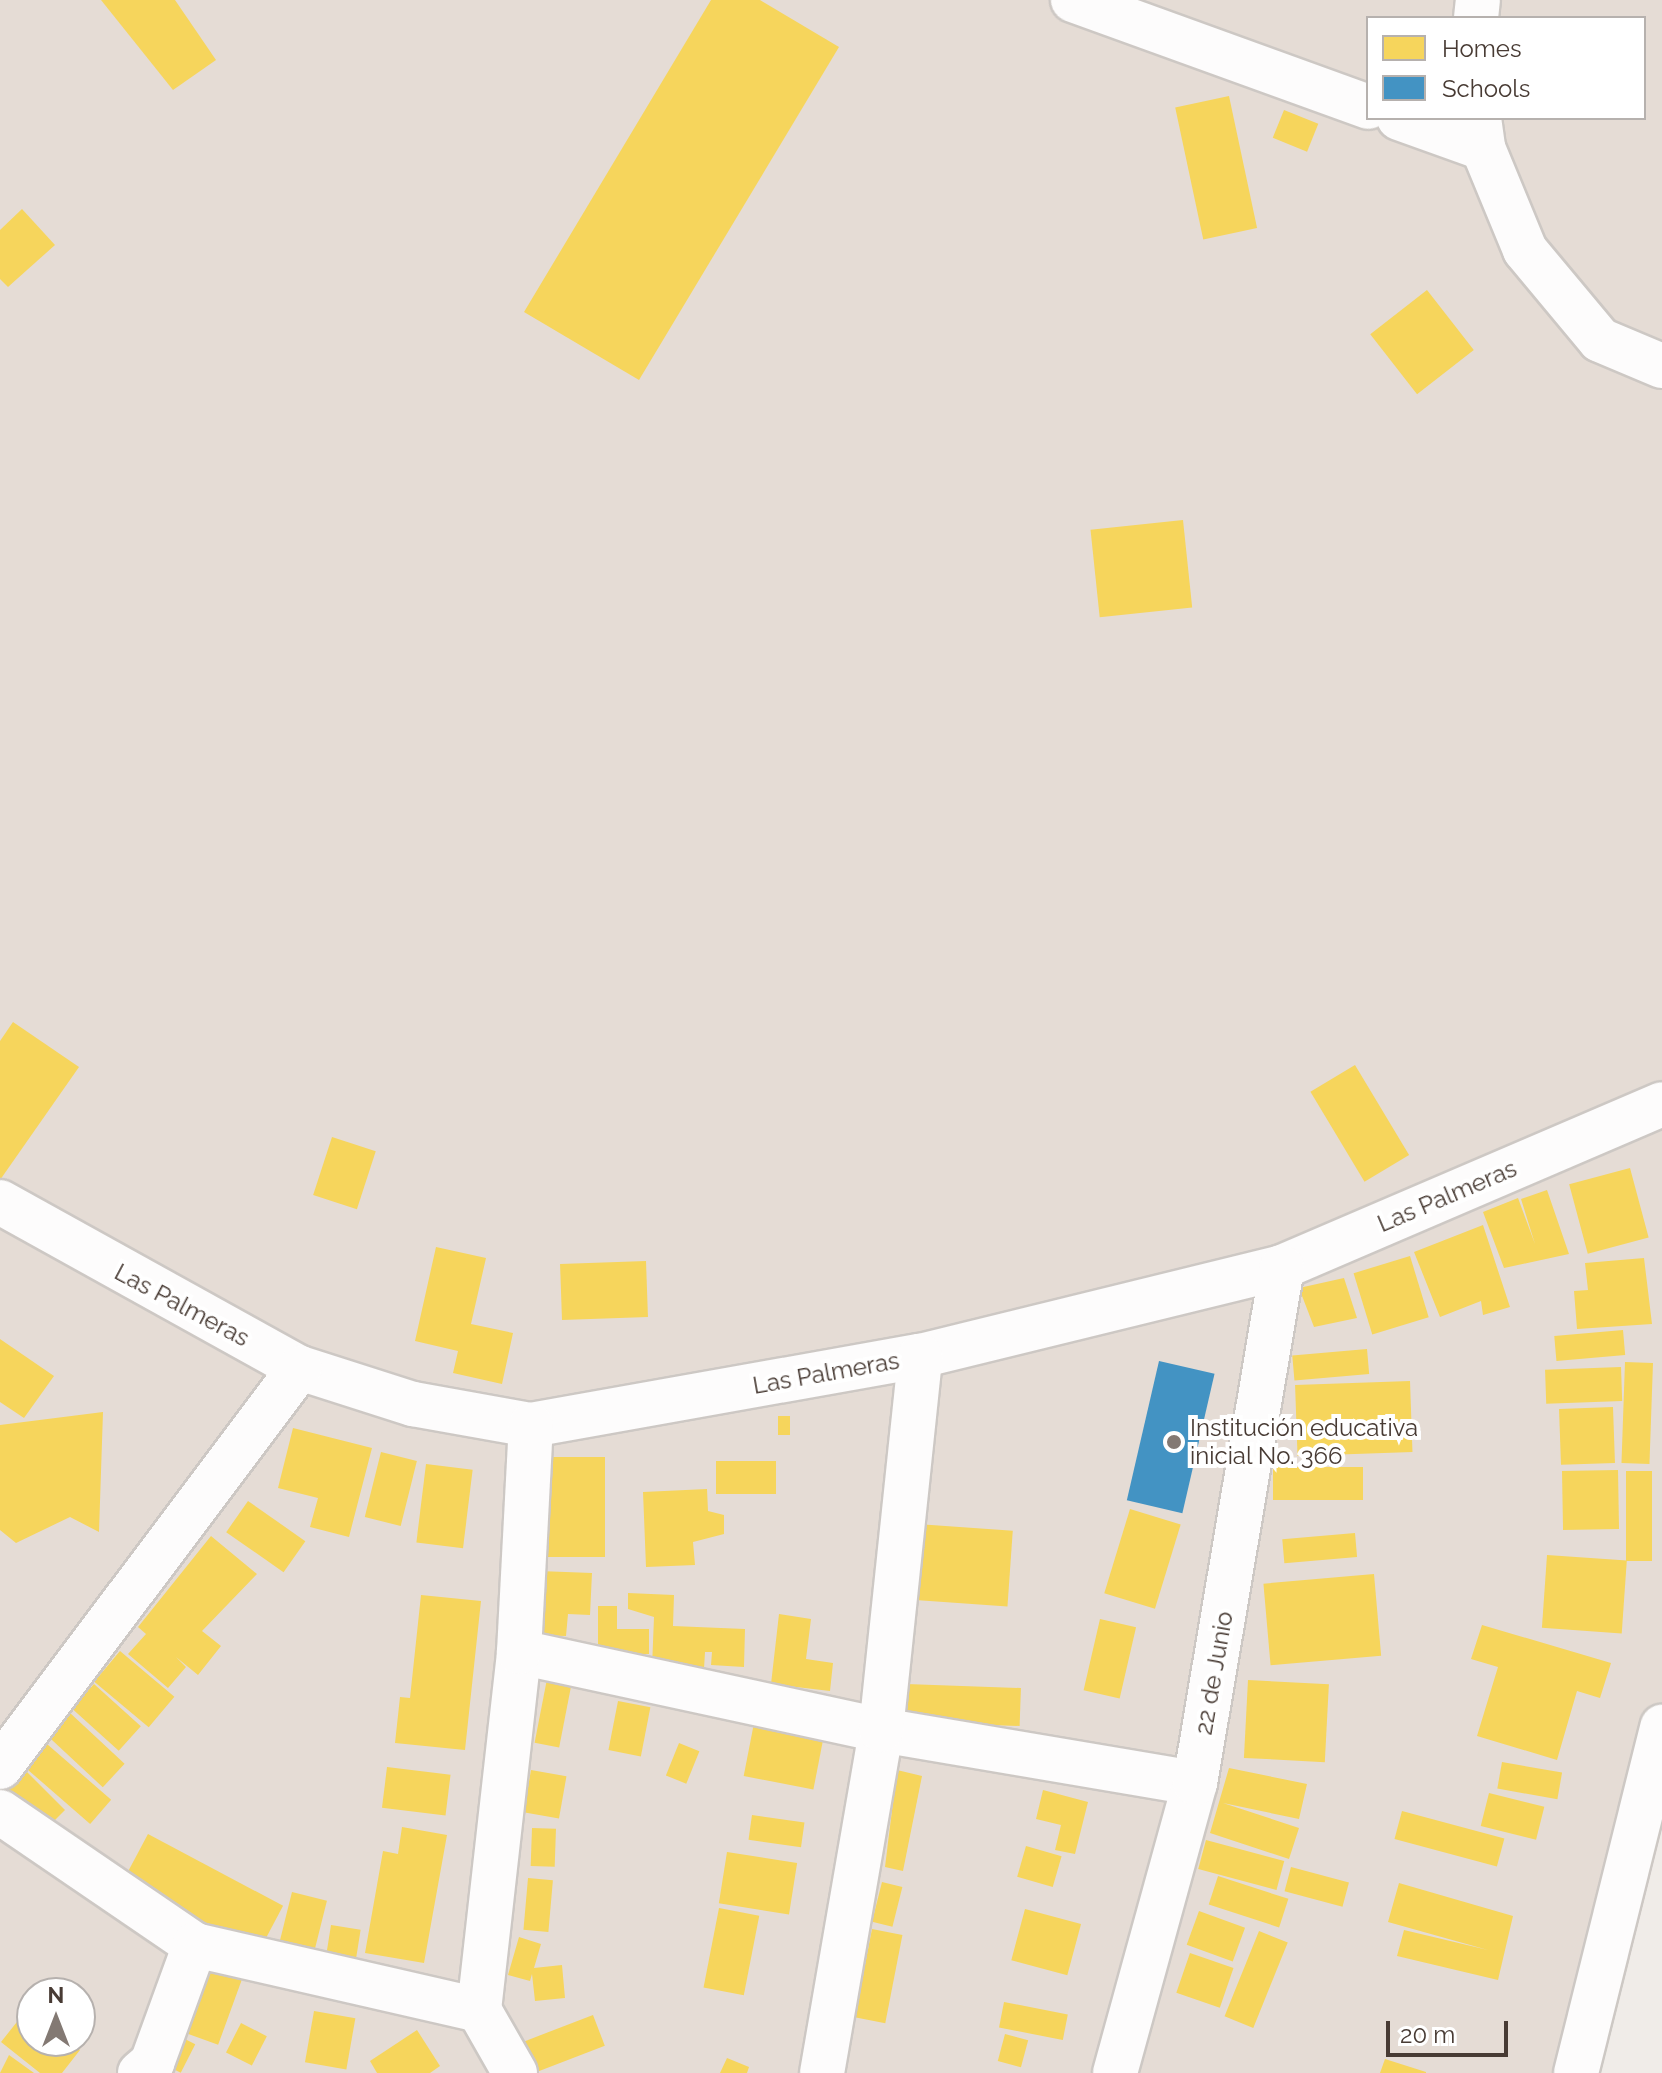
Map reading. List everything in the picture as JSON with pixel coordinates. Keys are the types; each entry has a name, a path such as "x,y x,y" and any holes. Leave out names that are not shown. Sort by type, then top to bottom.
{"street":[{"path":"1073,0 1366,106"},
{"path":"1410,120 1481,133 1525,250 1567,306 1600,340 1662,366"},
{"name":"Las Palmeras","path":"0,1202 300,1368 413,1404 531,1425 920,1356 1282,1267 1662,1104"},
{"name":"22 de Junio","path":"1115,2073 1195,1783 1282,1267"},
{"path":"822,2073 881,1730 920,1356"},
{"path":"0,1767 300,1368"},
{"path":"515,2073 479,2010 519,1652 531,1425"},
{"path":"519,1652 881,1730 1195,1783"},
{"path":"1576,2073 1662,1727"},
{"path":"0,1812 195,1945 479,2010"},
{"path":"151,2070 195,1945"}],"shaded area":[{"path":"0,0 1662,0 1662,1740 1582,2073 0,2073"}],"building: Homes":[{"path":"101,0 175,0 216,60 173,90"},
{"path":"711,0 760,0 839,47 639,380 524,312"},
{"path":"1229,96 1257,228 1203,239 1175,107"},
{"path":"1284,110 1318,124 1307,152 1273,138"},
{"path":"22,209 55,245 8,287 0,279 0,230"},
{"path":"1427,290 1474,350 1417,394 1370,334"},
{"path":"1183,520 1192,608 1100,617 1091,530"},
{"path":"13,1022 79,1067 0,1180 0,1041"},
{"path":"1355,1065 1409,1155 1365,1182 1310,1092"},
{"path":"332,1137 376,1151 357,1209 313,1195"},
{"path":"1630,1168 1649,1238 1588,1254 1569,1184"},
{"path":"1547,1190 1569,1254 1504,1268 1483,1212 1518,1198 1535,1244 1521,1199"},
{"path":"1483,1225 1510,1307 1483,1315 1481,1301 1440,1317 1414,1252"},
{"path":"436,1247 486,1258 471,1324 513,1333 502,1384 453,1373 458,1351 415,1341"},
{"path":"1410,1256 1429,1317 1372,1334 1354,1273"},
{"path":"1644,1258 1652,1324 1577,1329 1574,1291 1588,1290 1585,1263"},
{"path":"646,1261 648,1317 562,1320 560,1264"},
{"path":"1344,1278 1357,1318 1314,1327 1299,1288"},
{"path":"1623,1330 1625,1355 1556,1361 1554,1336"},
{"path":"0,1339 54,1376 24,1418 0,1402"},
{"path":"1367,1349 1369,1374 1294,1380 1292,1356"},
{"path":"1625,1362 1653,1363 1649,1464 1621,1463"},
{"path":"1621,1367 1622,1401 1546,1404 1545,1370"},
{"path":"1410,1381 1412,1452 1298,1456 1295,1385"},
{"path":"1613,1407 1615,1463 1561,1465 1559,1409"},
{"path":"103,1412 99,1532 70,1517 16,1543 0,1530 0,1425"},
{"path":"778,1416 790,1416 790,1435 778,1435"},
{"path":"293,1428 372,1448 349,1537 310,1527 318,1498 278,1488"},
{"path":"381,1452 417,1461 401,1526 365,1517"},
{"path":"540,1457 605,1457 605,1557 540,1557"},
{"path":"716,1461 776,1461 776,1494 716,1494"},
{"path":"426,1464 473,1470 463,1548 416,1542"},
{"path":"1273,1467 1363,1467 1363,1500 1273,1500"},
{"path":"1618,1470 1619,1529 1563,1530 1562,1471"},
{"path":"1626,1471 1652,1471 1652,1561 1626,1561"},
{"path":"707,1489 708,1511 724,1515 724,1534 693,1542 695,1565 646,1567 643,1492"},
{"path":"248,1501 305,1541 284,1572 226,1532"},
{"path":"1130,1509 1181,1524 1155,1609 1104,1593"},
{"path":"917,1524 1013,1531 1007,1607 912,1600"},
{"path":"1355,1533 1357,1557 1284,1563 1282,1539"},
{"path":"211,1536 257,1574 202,1631 221,1646 198,1675 176,1657 186,1667 168,1688 128,1654 146,1634 138,1627"},
{"path":"1547,1555 1627,1561 1622,1633 1542,1628"},
{"path":"539,1571 592,1573 590,1615 568,1614 566,1636 536,1635"},
{"path":"1374,1574 1381,1656 1271,1665 1263,1584"},
{"path":"628,1593 674,1595 673,1626 745,1629 744,1667 711,1665 712,1652 705,1652 704,1669 652,1667 654,1617 628,1609"},
{"path":"421,1595 481,1601 465,1750 395,1743 400,1697 410,1698"},
{"path":"598,1606 617,1606 617,1629 649,1629 649,1654 598,1654"},
{"path":"779,1614 811,1619 806,1659 833,1663 830,1691 771,1684"},
{"path":"1100,1619 1136,1627 1120,1698 1084,1690"},
{"path":"1482,1625 1611,1663 1600,1698 1577,1691 1557,1760 1477,1736 1498,1667 1471,1659"},
{"path":"120,1651 174,1697 149,1727 94,1682"},
{"path":"547,1679 572,1684 559,1748 535,1743"},
{"path":"1248,1680 1329,1684 1325,1762 1244,1758"},
{"path":"94,1684 141,1726 119,1751 72,1709"},
{"path":"906,1684 1021,1688 1020,1726 905,1722"},
{"path":"618,1701 650,1707 641,1756 608,1750"},
{"path":"69,1712 125,1764 103,1787 47,1735"},
{"path":"754,1723 824,1737 813,1790 744,1776"},
{"path":"679,1743 699,1751 686,1784 666,1775"},
{"path":"47,1744 111,1800 90,1824 26,1768"},
{"path":"1502,1762 1562,1773 1557,1799 1497,1789"},
{"path":"387,1767 451,1775 446,1815 382,1808"},
{"path":"1229,1768 1307,1784 1299,1819 1223,1803 1299,1828 1289,1859 1210,1833"},
{"path":"24,1769 65,1810 42,1833 1,1792"},
{"path":"531,1770 566,1776 559,1819 524,1812"},
{"path":"897,1770 922,1776 903,1871 885,1867"},
{"path":"1043,1790 1088,1802 1075,1854 1055,1850 1061,1825 1036,1819"},
{"path":"1489,1793 1544,1807 1536,1840 1481,1826"},
{"path":"1402,1811 1504,1838 1497,1866 1394,1839"},
{"path":"752,1815 804,1822 801,1847 749,1840"},
{"path":"402,1827 447,1835 424,1963 365,1953 383,1851 398,1854"},
{"path":"532,1828 556,1829 555,1867 531,1866"},
{"path":"148,1834 283,1906 258,1953 123,1881"},
{"path":"1206,1840 1284,1861 1276,1890 1198,1869"},
{"path":"1026,1846 1062,1856 1053,1887 1017,1877"},
{"path":"727,1852 797,1863 789,1914 719,1903"},
{"path":"1291,1867 1349,1883 1342,1907 1285,1891"},
{"path":"1218,1876 1288,1899 1279,1927 1209,1905"},
{"path":"528,1878 553,1880 548,1932 523,1930"},
{"path":"882,1882 902,1887 892,1927 872,1922"},
{"path":"1399,1883 1513,1916 1498,1980 1397,1956 1404,1930 1488,1950 1388,1922"},
{"path":"292,1892 327,1901 312,1962 277,1953"},
{"path":"719,1908 759,1916 744,1995 704,1988"},
{"path":"1025,1909 1081,1924 1067,1975 1011,1960"},
{"path":"1199,1911 1245,1928 1233,1962 1187,1945"},
{"path":"331,1925 361,1930 355,1963 326,1959"},
{"path":"872,1929 902,1935 885,2023 855,2017"},
{"path":"1259,1931 1288,1943 1253,2028 1225,2016"},
{"path":"519,1937 541,1944 534,1968 562,1965 565,1998 535,2001 532,1974 530,1981 508,1975"},
{"path":"1190,1953 1233,1968 1220,2008 1176,1993"},
{"path":"206,1967 242,1980 218,2045 182,2032"},
{"path":"1004,2002 1068,2014 1063,2040 999,2028"},
{"path":"314,2011 355,2018 346,2070 305,2062"},
{"path":"593,2015 605,2046 537,2072 525,2041"},
{"path":"16,2023 16,2054 1,2042"},
{"path":"241,2023 267,2036 252,2066 226,2052"},
{"path":"417,2030 440,2066 430,2073 377,2073 370,2061"},
{"path":"173,2033 195,2044 181,2073 158,2062"},
{"path":"1005,2034 1028,2040 1021,2067 998,2061"},
{"path":"9,2055 34,2073 0,2073"},
{"path":"20,2057 75,2057 62,2073 40,2073"},
{"path":"727,2058 749,2067 747,2073 720,2073"},
{"path":"1385,2059 1426,2072 1426,2073 1380,2073"}],"building: Schools":[{"path":"1159,1361 1215,1374 1182,1513 1127,1500"}],"place":[{"name":"Institución educativa inicial No. 366","path":"1174,1442"}]}
